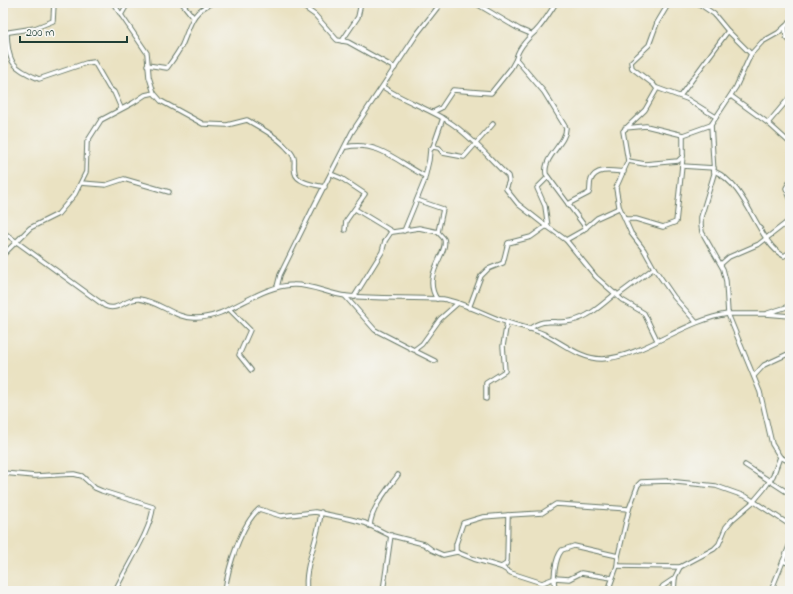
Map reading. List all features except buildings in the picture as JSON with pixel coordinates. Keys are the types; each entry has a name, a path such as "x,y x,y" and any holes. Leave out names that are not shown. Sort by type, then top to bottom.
{"street":[{"path":"54,3 54,21 35,28 5,33 10,61 26,73 40,79 86,63 94,62 108,88 114,92 121,108"},
{"path":"113,3 146,53 149,77 154,93 161,101 204,124 227,125 247,120 270,134 287,147 295,159 294,171 297,177 309,183 325,187"},
{"path":"121,15 128,3"},
{"path":"182,3 193,17"},
{"path":"147,65 167,68 181,47 193,17 199,10 212,3"},
{"path":"298,3 315,15 335,39 358,48 395,68"},
{"path":"342,41 358,17 361,3"},
{"path":"277,287 280,275 358,124 417,34 442,3"},
{"path":"475,3 519,29 531,34"},
{"path":"433,112 441,108 453,90 491,93 511,68 517,54 531,34 536,31 556,3"},
{"path":"669,3 657,23 649,45 642,53 634,58 630,64 632,68 657,88 680,96 716,117"},
{"path":"698,3 714,14 750,54"},
{"path":"790,22 778,33 762,42 750,54 731,96 711,125 714,169 701,217 702,232 721,264 726,281 728,314 760,392 772,444 780,457 790,462"},
{"path":"785,27 786,37"},
{"path":"680,96 728,31"},
{"path":"778,33 790,41"},
{"path":"516,59 544,92 566,129 547,163 546,170 548,177 586,228"},
{"path":"383,87 404,100 433,112 464,132 476,143 508,176 509,180 506,189 511,196 547,227 566,240 593,274 617,294 644,313 657,340"},
{"path":"657,88 645,110 625,128 623,132 628,161 616,188 619,208 631,233 644,250 654,268 674,297 696,322"},
{"path":"3,256 30,228 58,214 72,198 86,172 88,140 101,120 145,95 154,93"},
{"path":"731,96 768,123 790,143"},
{"path":"768,123 790,97"},
{"path":"404,231 417,200 425,176 430,150 433,146 442,118"},
{"path":"433,146 439,148 444,153 460,158 467,155 493,124"},
{"path":"625,128 646,126 683,135 711,125"},
{"path":"625,220 636,219 663,227 676,222 683,156 683,135"},
{"path":"346,146 354,145 373,147 393,156 425,176"},
{"path":"628,161 656,165 678,161 683,156"},
{"path":"682,166 714,169 742,196 767,238 782,255 787,255 790,252"},
{"path":"568,204 589,193 590,180 596,173 624,172"},
{"path":"331,174 341,178 365,193 346,222 345,230"},
{"path":"547,227 545,206 537,188 548,177"},
{"path":"81,183 106,185 124,179 169,192"},
{"path":"790,181 786,190 790,198"},
{"path":"417,200 443,208 438,232"},
{"path":"566,240 574,237 597,218 619,208"},
{"path":"355,209 391,232 419,228 438,232 443,238 444,242 432,281 437,299"},
{"path":"721,264 729,257 750,248 767,238 790,220"},
{"path":"469,308 481,276 488,269 503,263 508,243 531,236 547,227"},
{"path":"3,232 100,304 108,308 117,307 132,300 140,299 178,316 195,318 229,309 252,296 277,287 303,286 354,297 437,299 458,303 546,335 580,354 598,358 620,356 696,322 728,314 766,314 790,316"},
{"path":"354,297 382,252 385,241 391,232"},
{"path":"529,329 542,322 573,321 598,308 654,268"},
{"path":"345,296 376,330 435,361"},
{"path":"416,350 442,317 458,303"},
{"path":"766,314 790,306"},
{"path":"229,309 250,330 239,355 251,370"},
{"path":"486,398 486,383 505,372 503,346 507,322"},
{"path":"754,376 764,365 790,353"},
{"path":"617,566 680,567 718,546 729,522 753,502 769,482 780,457"},
{"path":"744,465 790,494"},
{"path":"3,473 35,476 74,474 82,476 95,488 102,491 153,507 143,539 114,591"},
{"path":"370,526 372,518 385,493 398,475"},
{"path":"608,591 617,566 629,509 638,485 644,482 667,481 708,484 741,494 790,525"},
{"path":"456,552 456,544 463,523 482,517 542,512 556,504 629,509"},
{"path":"225,591 229,572 238,547 258,509 282,516 304,512 320,512 350,519 391,535 424,544 432,550 445,556 456,552 501,567 511,573 539,583 555,578 569,579 581,573 612,578"},
{"path":"306,591 306,574 317,538 320,512"},
{"path":"501,567 506,564 508,560 506,517 508,514"},
{"path":"383,591 391,535"},
{"path":"771,591 790,544"},
{"path":"556,591 555,578 558,556 566,548 574,546 618,556"},
{"path":"783,561 790,564"},
{"path":"660,591 663,586 672,581 680,567"},
{"path":"674,591 675,577"}]}
